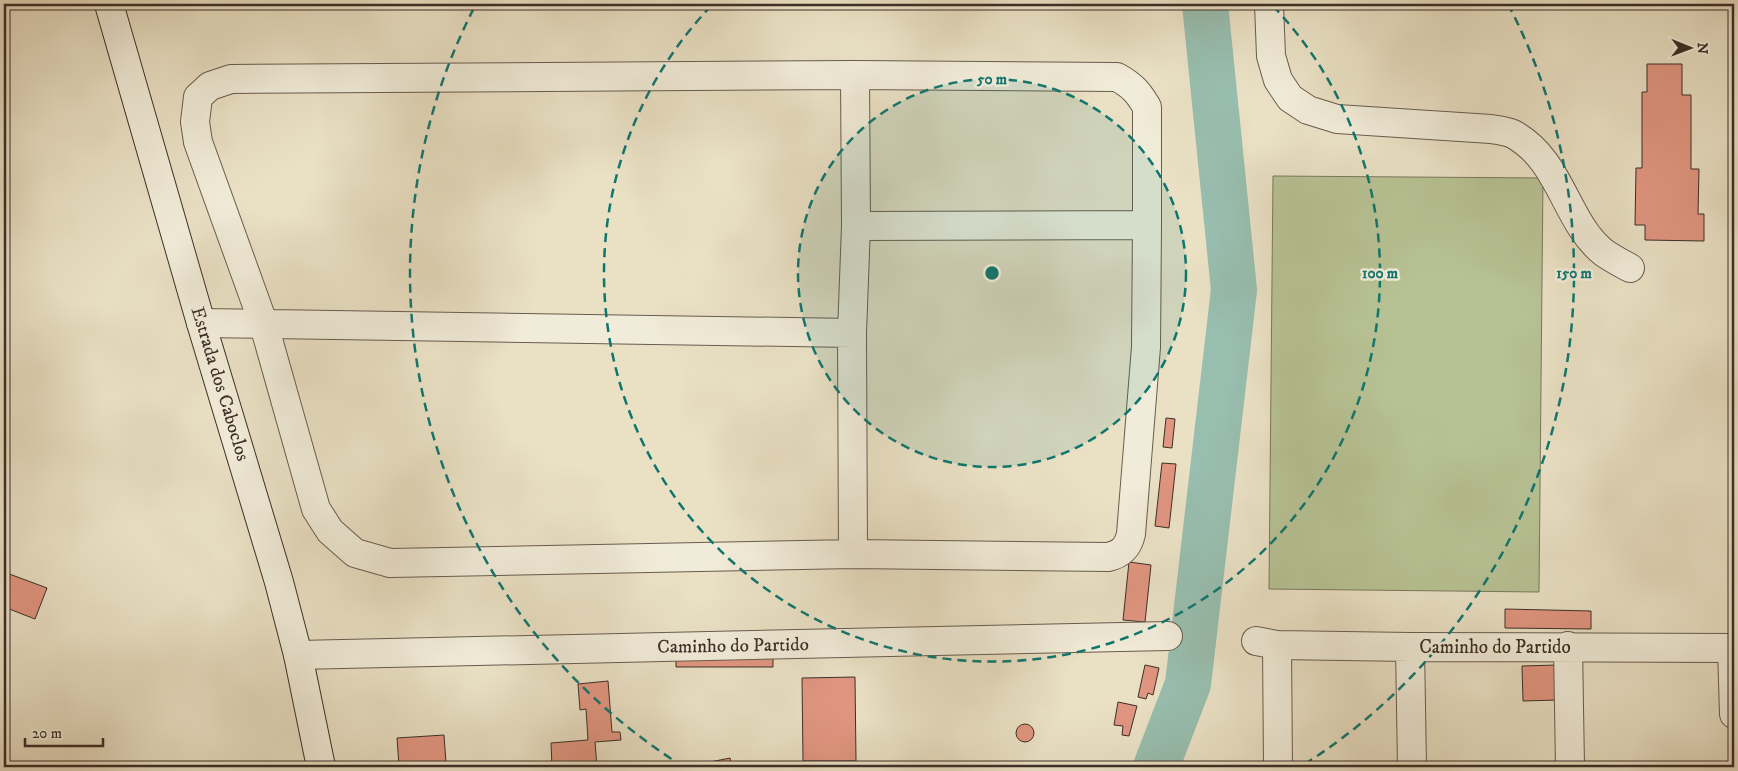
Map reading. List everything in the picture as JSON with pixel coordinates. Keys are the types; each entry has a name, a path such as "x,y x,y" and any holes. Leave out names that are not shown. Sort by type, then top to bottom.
{"street":[{"name":"Estrada dos Caboclos","path":"109,4 201,323 279,582 298,655 321,767"},
{"path":"1269,4 1271,56 1278,80 1290,98 1308,110 1337,119 1491,129 1512,134 1534,150 1551,171 1591,239 1603,252 1630,268"},
{"path":"853,554 852,333 856,226 856,76"},
{"path":"856,76 1117,77 1138,92 1147,107 1146,347 1131,534 1124,550 1108,557 853,554 422,564 390,563 356,553 330,531 316,509 264,325 198,142 195,122 198,98 210,86 231,79 856,76"},
{"path":"856,226 1147,225"},
{"path":"201,323 852,333"},
{"name":"Caminho do Partido","path":"298,655 1168,636"},
{"name":"Caminho do Partido","path":"1278,767 1267,643 1410,647 1733,648"},
{"path":"1568,646 1570,767"},
{"path":"1410,647 1412,767"},
{"path":"1733,648 1734,714"}],"green space":[{"path":"1273,176 1543,178 1539,592 1269,589"}],"building":[{"path":"1647,64 1682,64 1682,95 1691,95 1691,169 1699,169 1698,214 1704,214 1704,241 1645,240 1645,225 1635,225 1636,168 1642,168 1642,92 1647,92"},
{"path":"1166,418 1175,419 1172,448 1163,447"},
{"path":"1162,463 1176,464 1169,528 1155,526"},
{"path":"1129,562 1151,565 1145,622 1123,620"},
{"path":"4,572 47,588 35,619 4,607"},
{"path":"1505,609 1591,611 1591,629 1505,628"},
{"path":"676,653 773,653 773,667 676,667"},
{"path":"1145,665 1159,668 1153,695 1148,693 1146,699 1138,697"},
{"path":"1557,665 1558,700 1523,701 1522,666"},
{"path":"855,677 856,761 803,761 802,678"},
{"path":"608,681 612,732 620,732 621,740 595,742 597,767 552,767 551,743 588,740 586,709 580,710 578,684"},
{"path":"1118,702 1137,706 1129,736 1122,735 1123,726 1114,725"},
{"path":"1025,724 1033,729 1034,733 1029,741 1025,742 1017,737 1016,733 1021,725"},
{"path":"444,735 446,763 399,766 397,738"},
{"path":"730,758 732,767 696,767 695,765"}],"waterway":[{"path":"1156,767 1188,684 1234,290 1205,4"}]}
